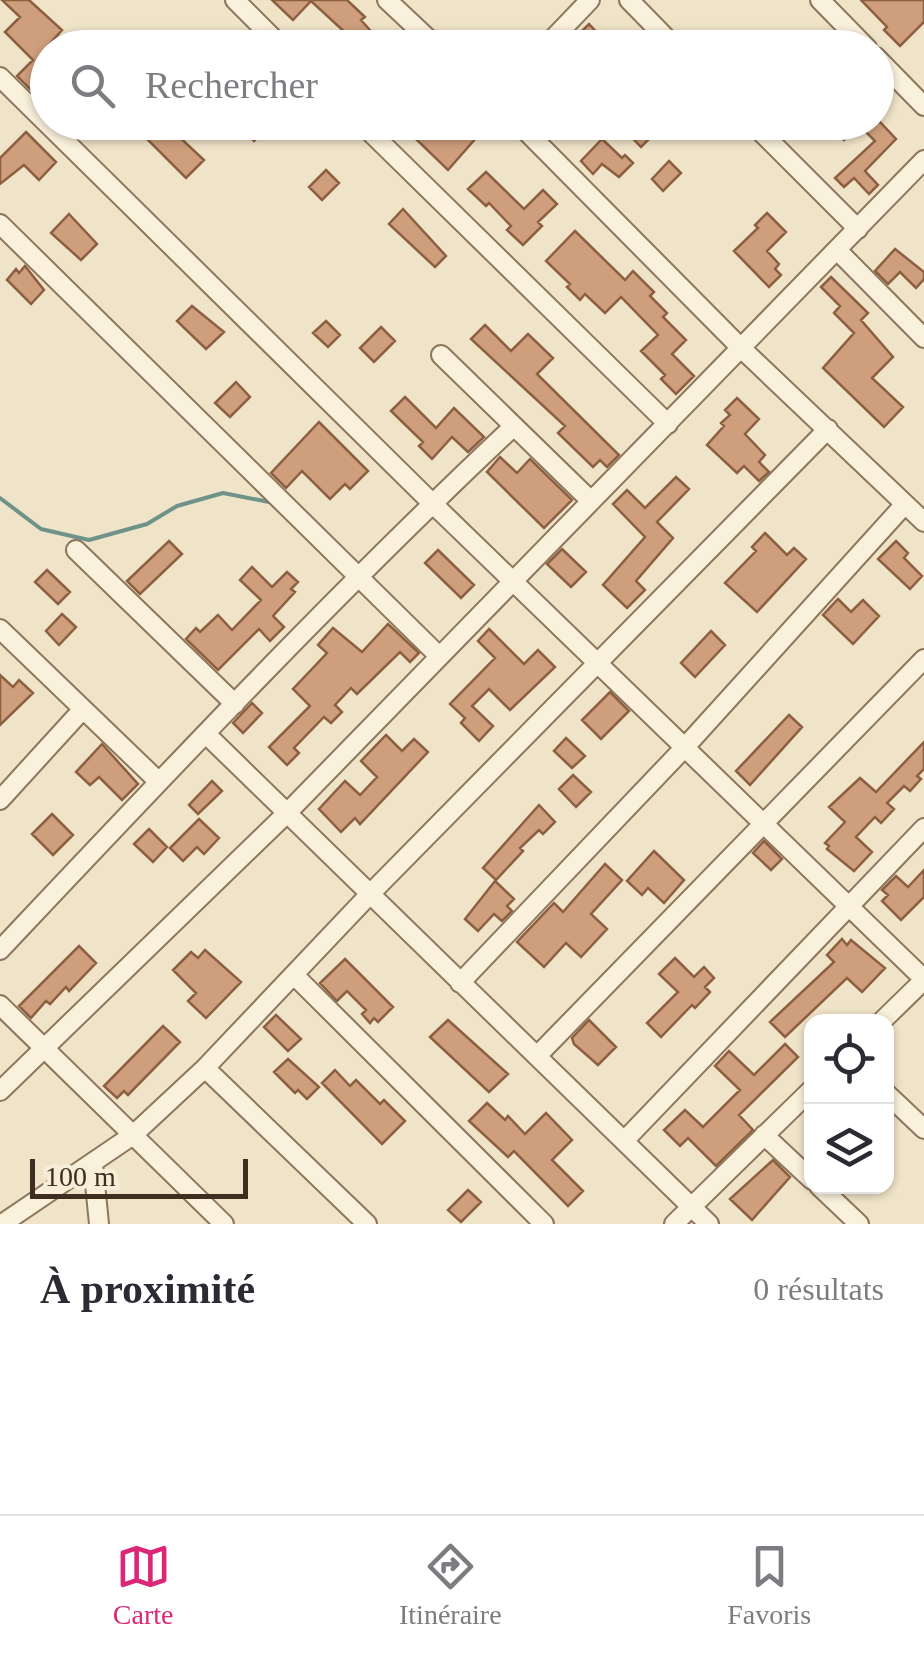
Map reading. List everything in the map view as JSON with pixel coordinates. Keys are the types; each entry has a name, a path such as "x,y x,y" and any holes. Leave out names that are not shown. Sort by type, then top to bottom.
{"street":[{"path":"234,0 265,30"},
{"path":"387,0 417,30"},
{"path":"561,30 590,0"},
{"path":"629,0 658,30"},
{"path":"820,0 849,30"},
{"path":"894,75 924,106"},
{"path":"0,77 30,107"},
{"path":"64,140 924,980 889,1014"},
{"path":"378,140 668,424"},
{"path":"535,140 742,348 924,522"},
{"path":"770,140 858,229"},
{"path":"0,1091 287,813 924,160"},
{"path":"0,224 438,656"},
{"path":"837,250 923,334"},
{"path":"440,354 591,501"},
{"path":"0,950 432,503 514,426"},
{"path":"2,1224 133,1135 205,1068 370,894 828,429"},
{"path":"460,983 686,746 906,504"},
{"path":"76,550 235,704"},
{"path":"0,629 159,782"},
{"path":"537,1056 924,659"},
{"path":"0,800 84,709"},
{"path":"206,734 709,1224"},
{"path":"624,1141 924,828"},
{"path":"294,975 544,1224"},
{"path":"0,1005 224,1224"},
{"path":"205,1068 367,1224"},
{"path":"674,1224 804,1097"},
{"path":"894,1101 924,1129"},
{"path":"764,1136 804,1173"},
{"path":"93,1164 98,1224"},
{"path":"827,1194 859,1224"}],"building":[{"path":"2,0 29,0 62,30 30,30 30,57 5,32 20,17"},
{"path":"272,0 347,0 365,17 361,20 370,30 342,30 311,1 293,20"},
{"path":"861,0 924,0 924,22 900,46 894,40 894,30 884,30 887,27"},
{"path":"30,63 30,89 17,76"},
{"path":"26,132 56,162 39,180 24,165 0,184 0,158"},
{"path":"896,139 865,171 878,185 869,194 854,178 844,187 835,178 875,141"},
{"path":"148,140 183,140 204,160 186,178"},
{"path":"417,140 474,140 448,170"},
{"path":"603,140 633,163 619,177 602,164 593,174 581,161"},
{"path":"669,161 681,173 663,191 652,179"},
{"path":"326,170 339,183 322,200 309,187"},
{"path":"486,172 524,209 543,190 557,204 538,222 542,226 523,245 489,203 486,206 468,189"},
{"path":"403,209 446,256 435,267 389,224"},
{"path":"767,213 786,232 767,251 779,264 775,269 781,275 769,287 734,251 758,228 755,225"},
{"path":"69,214 97,244 81,260 51,233"},
{"path":"575,231 625,280 633,271 654,292 650,296 667,313 663,317 686,340 672,354 694,376 676,394 661,379 665,375 641,351 658,335 621,297 605,313 585,294 580,300 546,261"},
{"path":"895,249 924,272 924,279 916,288 900,272 888,284 875,271"},
{"path":"25,266 44,290 31,304 7,280 16,269 19,273"},
{"path":"831,277 868,313 861,320 893,357 872,378 903,407 884,427 823,368 854,333 834,313 840,306 821,287"},
{"path":"192,306 224,332 206,349 177,321"},
{"path":"326,321 340,335 328,347 313,333"},
{"path":"485,325 511,351 528,334 553,358 537,374 619,455 607,467 600,460 593,467 558,433 565,426 471,339"},
{"path":"381,327 395,341 374,362 360,348"},
{"path":"236,382 250,397 230,417 215,403"},
{"path":"405,397 436,428 454,408 484,437 468,452 452,437 432,459 419,446 423,442 391,411"},
{"path":"737,398 759,419 745,434 765,455 759,462 769,472 759,481 744,466 737,473 707,445 724,426 721,423 730,415 725,410"},
{"path":"319,422 368,471 350,489 345,484 330,499 302,471 286,488 271,473"},
{"path":"500,457 517,473 530,459 572,500 544,528 487,472"},
{"path":"676,477 689,489 657,522 673,538 636,581 645,590 627,608 603,585 645,537 613,504 627,490 645,508"},
{"path":"765,533 787,555 794,548 806,559 757,612 725,583 756,551 752,547"},
{"path":"169,541 182,554 140,594 127,581"},
{"path":"896,541 908,553 904,558 922,576 910,589 878,559"},
{"path":"562,549 586,572 571,587 547,564"},
{"path":"438,550 474,585 461,598 425,563"},
{"path":"252,567 272,587 287,572 298,582 291,589 295,592 273,616 284,627 270,641 259,629 218,670 186,639 218,615 232,630 261,600 240,580"},
{"path":"47,570 70,592 58,604 35,582"},
{"path":"838,599 851,612 863,600 879,616 853,644 823,615"},
{"path":"62,614 76,627 59,645 46,631"},
{"path":"388,624 419,653 410,662 400,652 357,694 351,688 335,705 342,712 331,723 324,717 294,748 299,753 287,765 269,747 310,706 293,689 327,653 318,645 333,628 362,652"},
{"path":"489,629 524,664 538,650 555,667 510,710 489,689 472,706 493,726 479,741 461,723 465,718 450,704 495,658 478,641"},
{"path":"711,631 725,645 695,677 681,663"},
{"path":"0,675 13,687 19,680 33,693 0,725"},
{"path":"610,692 629,711 601,739 582,720"},
{"path":"252,703 262,713 243,733 233,723"},
{"path":"789,715 802,727 750,785 736,771"},
{"path":"386,735 402,751 414,739 428,752 360,824 355,818 341,832 319,809 345,781 360,795 377,777 361,761"},
{"path":"566,738 585,756 572,768 554,751"},
{"path":"924,742 924,769 917,776 921,779 910,791 904,786 887,803 894,809 881,823 875,817 856,837 872,852 854,871 827,849 825,843 845,822 829,807 860,778 876,792"},
{"path":"102,744 138,784 122,800 99,777 90,785 76,772"},
{"path":"573,775 591,792 576,807 559,789"},
{"path":"212,781 222,791 198,814 189,805"},
{"path":"539,805 555,822 543,834 539,830 520,848 523,851 496,880 483,868"},
{"path":"52,814 73,835 53,855 32,834"},
{"path":"199,819 219,838 204,854 197,847 183,861 170,848"},
{"path":"149,829 167,847 153,862 134,844"},
{"path":"764,841 782,859 771,870 753,853"},
{"path":"654,851 684,880 664,903 648,888 642,895 627,881"},
{"path":"605,864 622,880 591,914 607,929 581,957 566,943 544,967 517,942 554,903 563,912"},
{"path":"924,870 924,897 901,920 882,901 888,895 882,890 896,876 908,887"},
{"path":"495,881 514,899 507,906 512,911 502,921 494,914 478,931 465,919"},
{"path":"842,939 847,945 851,940 885,968 862,992 847,978 809,1014 804,1014 804,1019 785,1037 770,1022 834,962 827,955"},
{"path":"79,946 96,963 69,991 66,987 50,1004 46,1001 31,1018 19,1006"},
{"path":"205,950 241,982 206,1018 188,1001 196,993 173,970 191,952 198,958"},
{"path":"675,958 694,977 704,967 714,978 705,987 710,992 661,1037 647,1023 678,992 659,974"},
{"path":"345,959 393,1007 378,1022 374,1018 370,1023 362,1014 366,1010 347,991 337,1001 320,983"},
{"path":"276,1015 301,1039 288,1051 264,1027"},
{"path":"448,1020 508,1074 489,1092 430,1037"},
{"path":"589,1020 616,1047 598,1065 572,1038"},
{"path":"163,1026 180,1042 128,1095 124,1091 117,1098 104,1086"},
{"path":"785,1044 798,1057 739,1115 753,1130 716,1166 688,1138 680,1146 664,1130 685,1110 703,1127 740,1090 715,1066 729,1051 754,1075"},
{"path":"288,1059 319,1087 307,1099 274,1072"},
{"path":"335,1070 350,1086 356,1080 380,1104 384,1100 405,1121 382,1144 322,1083"},
{"path":"487,1103 505,1120 508,1116 525,1134 546,1113 572,1140 552,1160 583,1191 568,1206 514,1151 508,1157 469,1121"},
{"path":"773,1160 790,1177 752,1220 730,1199"},
{"path":"468,1190 481,1202 461,1222 448,1210"}],"waterway":[{"path":"0,498 41,529 89,540 147,524 177,506 223,493 269,502"}]}
